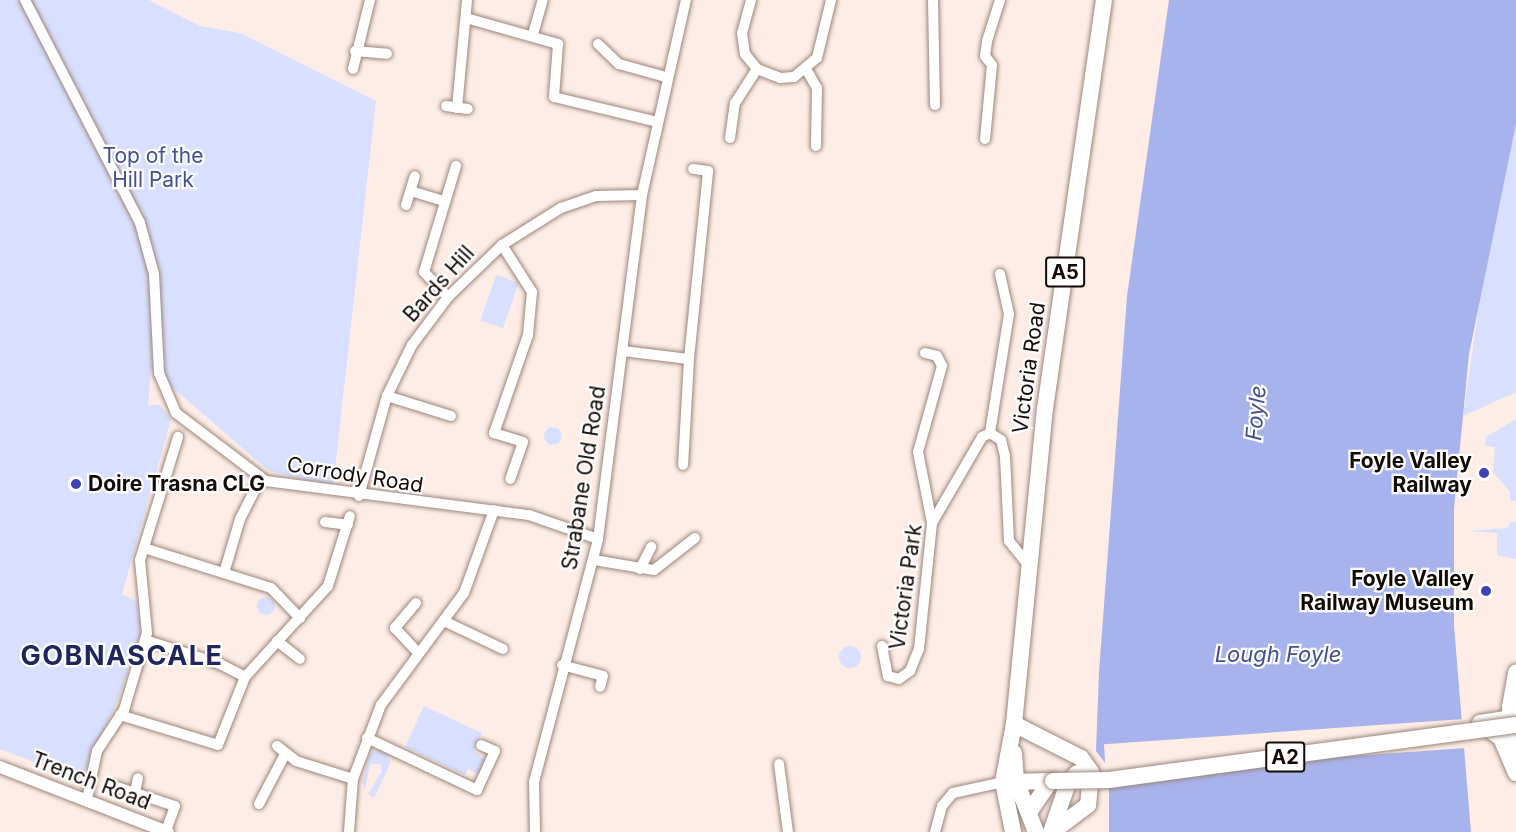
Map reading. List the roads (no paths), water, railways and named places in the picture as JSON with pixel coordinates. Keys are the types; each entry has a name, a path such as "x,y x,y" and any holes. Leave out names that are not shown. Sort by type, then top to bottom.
{"main road":[{"name":"Victoria Road","path":"1010,781 1011,744 1045,409 1104,0"},
{"path":"1515,767 1508,722 1516,674"},
{"name":"A2","path":"1010,781 1109,780 1508,722"},
{"path":"1014,724 1081,758 1091,772 1110,777 1089,791 1057,782"},
{"path":"1049,742 1062,755 1052,832"},
{"name":"A2","path":"1057,782 1072,775 1091,772"},
{"path":"1010,781 1030,811 1036,832"},
{"path":"1010,781 1013,832"},
{"path":"1030,811 1057,782"},
{"path":"1052,832 1088,805 1089,791"}],"street":[{"name":"Corrody Road","path":"26,0 140,223 154,274 163,393 176,412 261,478 359,496 529,515 598,539"},
{"path":"353,69 355,51 370,0"},
{"path":"457,108 467,0"},
{"path":"533,34 543,0"},
{"name":"Strabane Old Road","path":"535,832 534,782 562,665 594,560 642,195 654,121 686,0"},
{"path":"751,0 742,33 744,54 757,69 780,78 806,69 824,43 831,0"},
{"path":"933,0 935,105"},
{"path":"985,139 992,65 985,56 987,41 1000,0"},
{"path":"466,18 533,34 561,48 554,97 654,121"},
{"path":"598,44 619,64 666,77"},
{"path":"355,51 387,54"},
{"path":"730,138 735,103 757,69"},
{"path":"806,69 817,88 816,146"},
{"path":"448,297 424,272 456,166"},
{"path":"683,465 689,359 708,171 693,169"},
{"path":"406,205 415,176"},
{"path":"411,190 444,201"},
{"name":"Bards Hill","path":"359,496 387,396 412,345 448,297 502,245 561,208 596,196 642,195"},
{"path":"502,245 532,292 528,335 494,433 523,442 510,479"},
{"name":"Victoria Park","path":"882,646 888,676 899,679 910,671 919,649 932,523 982,438 990,433 1009,314 1000,274"},
{"path":"623,351 689,359"},
{"path":"925,353 937,356 942,366 918,452 932,523"},
{"path":"387,396 451,416"},
{"path":"990,433 1001,440 1005,456 1009,541 1029,566"},
{"path":"87,799 101,741 120,715 145,640 144,548 178,437"},
{"path":"174,451 185,455"},
{"path":"224,573 240,519 261,478"},
{"path":"349,832 353,779 367,738 391,688 446,622 476,569 494,510"},
{"path":"120,715 218,745 245,678 328,586 349,520 325,522"},
{"path":"594,560 640,569 666,564 695,538"},
{"path":"640,569 651,547"},
{"path":"144,548 271,588 300,618"},
{"path":"416,603 395,628 418,653"},
{"path":"446,622 502,649"},
{"path":"145,640 228,667 245,678"},
{"path":"277,642 300,659"},
{"path":"562,665 603,676 600,687"},
{"path":"367,738 477,790 495,751 481,745"},
{"path":"277,746 285,754 353,779"},
{"path":"259,804 285,754"},
{"path":"779,764 788,832"},
{"name":"Trench Road","path":"0,767 167,832"},
{"path":"135,792 138,778"},
{"path":"935,832 942,806 953,793 1010,781"},
{"path":"114,786 175,806 167,832"}],"water":[{"name":"Lough Foyle","path":"1169,0 1516,0 1516,124 1469,354 1454,508 1454,626 1471,832 1109,832 1109,768 1096,751 1099,672 1127,296"}],"place":[{"name":"Foyle Valley Railway","path":"1484,473"},
{"name":"Doire Trasna CLG","path":"76,484"},
{"name":"Foyle Valley Railway Museum","path":"1486,591"}],"district":[{"name":"GOBNASCALE","path":"122,656"}],"park label":[{"name":"Top of the Hill Park","path":"153,168"}],"water label":[{"name":"Foyle","path":"1256,413"}]}
